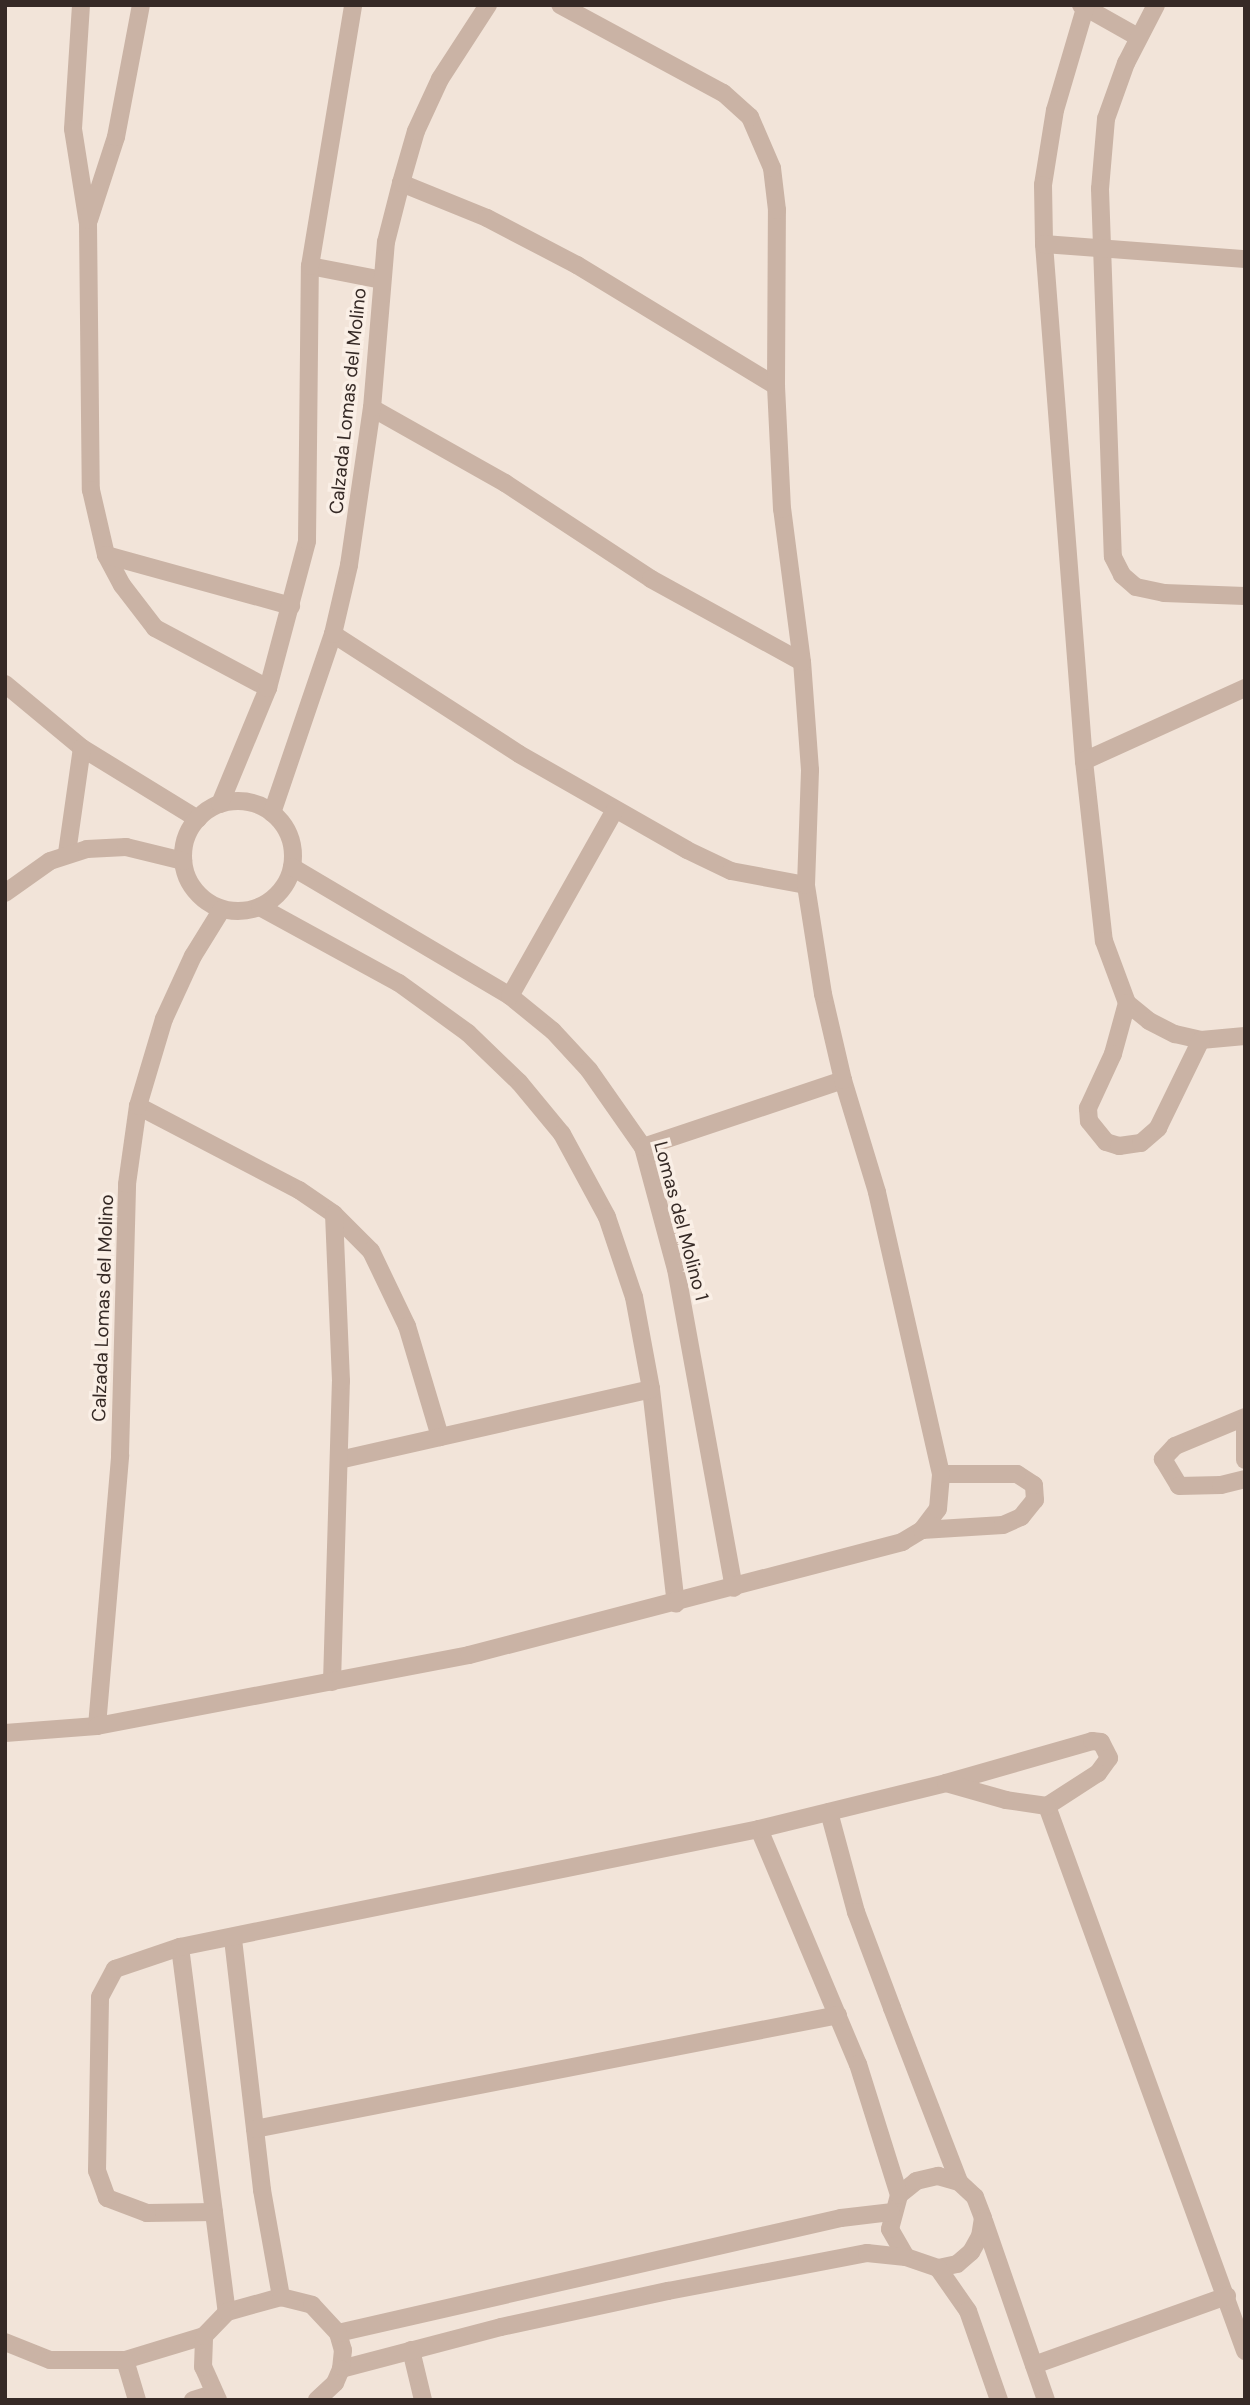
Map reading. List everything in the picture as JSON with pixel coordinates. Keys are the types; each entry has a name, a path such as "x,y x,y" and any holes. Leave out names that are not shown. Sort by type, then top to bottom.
{"street":[{"path":"81,5 73,129 88,224 91,490 106,555 122,585 155,628 268,688"},
{"path":"88,224 116,137 141,5"},
{"name":"Calzada Lomas del Molino","path":"220,804 268,688 291,606 311,504 310,267 353,5"},
{"name":"Calzada Lomas del Molino","path":"272,813 333,634 349,565 372,408 382,280 401,183 416,131 440,79 488,5"},
{"path":"5,1734 97,1726 469,1655 676,1604 902,1542 922,1530 938,1509 941,1474 877,1192 843,1080 823,994 806,885 810,770 802,662 782,509 776,386 777,210 772,168 750,117 723,93 560,5"},
{"path":"1156,5 1139,37 1106,119 1100,189 1113,557 1122,575 1136,587 1164,593 1245,596"},
{"path":"1139,37 1084,6 1055,110 1043,185 1044,244 1084,761 1104,941 1127,1003 1113,1054 1088,1108 1089,1121 1106,1142 1119,1146 1141,1143 1158,1128 1201,1040"},
{"path":"401,183 487,218 577,265 776,386"},
{"path":"1044,244 1245,259"},
{"path":"310,267 382,280"},
{"path":"372,408 505,483 651,579 802,662"},
{"path":"106,555 291,606"},
{"path":"333,634 615,810 731,870 806,885"},
{"path":"5,684 82,748 198,819"},
{"path":"1084,761 1245,688"},
{"path":"67,853 82,748"},
{"path":"247,802 272,813 289,837 292,867 275,897 260,906 222,909 195,891 183,861 189,831 198,819 220,804 247,802"},
{"path":"510,996 615,810"},
{"path":"5,893 67,853 126,847 183,861"},
{"name":"Lomas del Molino 1","path":"292,867 510,996 553,1031 589,1070 643,1147 676,1269 734,1588"},
{"path":"260,906 399,983 468,1033 519,1082 562,1134 607,1217 634,1297 651,1389 676,1604"},
{"name":"Calzada Lomas del Molino","path":"97,1726 120,1455 127,1184 138,1106 164,1019 192,956 222,909"},
{"path":"1127,1003 1175,1034 1201,1040 1245,1036"},
{"path":"643,1147 843,1080"},
{"path":"138,1106 299,1190 334,1214 370,1251 408,1326 440,1437"},
{"path":"332,1682 341,1381 334,1214"},
{"path":"339,1460 651,1389"},
{"path":"1245,1417 1175,1446 1163,1459 1178,1486 1198,1488 1245,1479"},
{"path":"1245,1429 1245,1460"},
{"path":"922,1530 1003,1525 1021,1517 1035,1500 1034,1485 1017,1474 941,1474"},
{"path":"214,2211 147,2213 107,2198 97,2171 100,1997 115,1969 180,1947 233,1939 759,1829 946,1783 1092,1741 1101,1742 1109,1758 1107,1765 1047,1805 1006,1800 946,1783"},
{"path":"1047,1805 1245,2351"},
{"path":"829,1812 856,1912 960,2182 975,2197 1046,2400"},
{"path":"759,1829 838,2015 874,2109 899,2195"},
{"path":"233,1939 255,2129 281,2297"},
{"path":"180,1947 227,2312"},
{"path":"255,2129 838,2015"},
{"path":"906,2257 895,2244 891,2212 899,2195 916,2181 938,2176 960,2182"},
{"path":"338,2333 841,2218 891,2212"},
{"path":"341,2370 411,2350 668,2291 867,2253 906,2257 938,2268 957,2264 971,2252 980,2236 983,2218"},
{"path":"938,2268 968,2311 999,2400"},
{"path":"1034,2365 1227,2296"},
{"path":"5,2342 50,2360 125,2360 204,2336 227,2312 281,2297 312,2305 338,2333 343,2350 341,2370 335,2383 317,2400"},
{"path":"193,2400 216,2397 203,2367 204,2336"},
{"path":"411,2350 424,2400"},
{"path":"125,2360 137,2400"}]}
